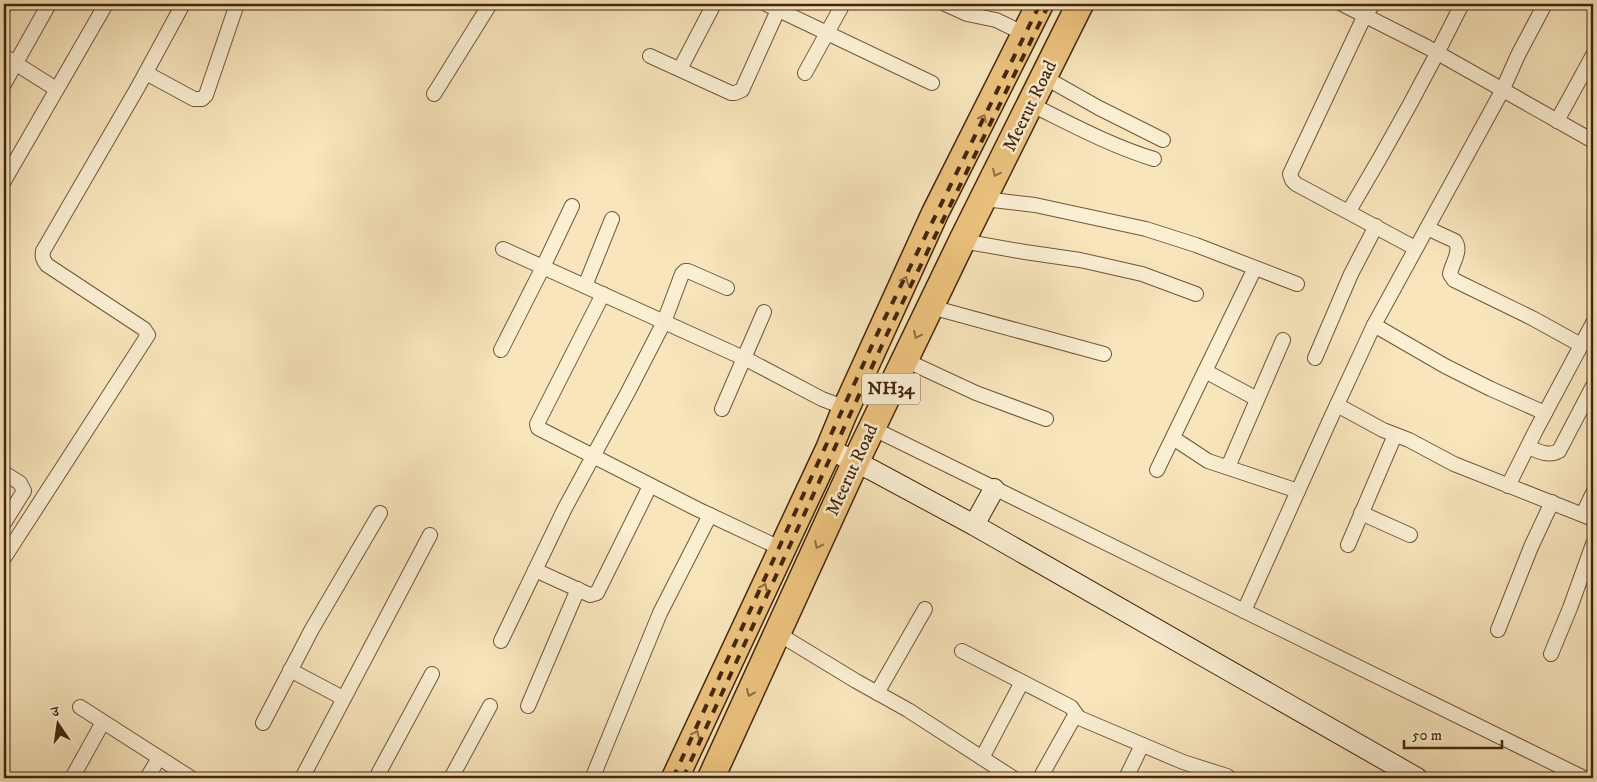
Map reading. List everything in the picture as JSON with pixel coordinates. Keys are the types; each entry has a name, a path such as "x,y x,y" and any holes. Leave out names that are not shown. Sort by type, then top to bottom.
{"highway":[{"name":"Meerut Road","path":"675,778 829,449 935,213 1040,4"},
{"name":"Meerut Road","path":"711,778 872,428 962,241 1080,4"}],"street":[{"path":"4,84 10,60 49,4"},
{"path":"4,181 106,4"},
{"path":"4,558 148,335 144,329 47,265 43,261 42,256 43,251 146,73 183,4"},
{"path":"146,73 194,99 202,99 206,95 237,4"},
{"path":"434,94 490,4"},
{"path":"680,69 714,4"},
{"path":"805,73 843,4"},
{"path":"945,4 967,14 996,20 1025,34"},
{"path":"1342,4 1369,10 1502,91 1593,142"},
{"path":"1244,611 1374,325 1502,91 1518,55 1545,4"},
{"path":"1348,211 1376,166 1438,53 1461,5"},
{"path":"650,56 731,93 738,92 742,90 772,7 932,82"},
{"path":"1369,10 1290,174 1296,184 1415,248"},
{"path":"1557,121 1593,55"},
{"path":"10,60 56,89"},
{"path":"1044,77 1099,108 1163,140"},
{"path":"1030,104 1135,154 1154,159"},
{"path":"984,199 1036,205 1146,229 1196,245 1297,284"},
{"path":"501,350 572,206"},
{"path":"585,286 612,218"},
{"path":"1315,358 1351,274 1376,226"},
{"path":"1427,228 1455,241 1457,244 1458,252 1450,274 1454,280 1532,318 1581,345"},
{"path":"962,241 1080,260 1142,274 1196,294"},
{"path":"503,249 744,358 822,399 846,408"},
{"path":"1157,470 1255,268"},
{"path":"501,641 565,508 664,322 682,274 688,271 727,288"},
{"path":"603,294 537,424 540,431 782,549"},
{"path":"931,307 1104,354"},
{"path":"722,409 764,312"},
{"path":"1508,486 1593,323"},
{"path":"1374,325 1491,390 1545,413"},
{"path":"1228,467 1283,340"},
{"path":"905,360 976,393 1046,419"},
{"path":"1205,371 1257,399"},
{"path":"1528,447 1547,454 1558,451 1593,386"},
{"path":"1337,405 1383,430 1409,440 1454,464 1588,517 1593,492"},
{"path":"872,428 1584,778"},
{"path":"1348,546 1395,435"},
{"path":"1173,438 1208,461 1298,491"},
{"path":"829,449 974,525 1417,778"},
{"path":"4,473 20,483 24,491 4,522"},
{"path":"535,570 578,590 590,594 597,593 650,486"},
{"path":"974,525 994,489"},
{"path":"1498,630 1552,502"},
{"path":"262,723 312,629 380,513"},
{"path":"1361,513 1410,535"},
{"path":"594,774 660,613 710,515"},
{"path":"302,778 430,535"},
{"path":"1550,654 1593,544"},
{"path":"528,706 578,590"},
{"path":"877,693 925,609"},
{"path":"777,633 908,710 1014,778"},
{"path":"962,651 1070,707 1079,718 1183,762 1229,778"},
{"path":"290,670 343,698"},
{"path":"376,778 432,674"},
{"path":"982,758 1022,682"},
{"path":"451,778 490,706"},
{"path":"80,707 191,778"},
{"path":"1040,778 1073,719 1079,718"},
{"path":"72,778 103,722"},
{"path":"1126,778 1142,745"},
{"path":"148,778 159,758"}],"railway":[{"path":"673,778 880,328 1040,4"},
{"path":"683,778 888,332 1049,4"}]}
